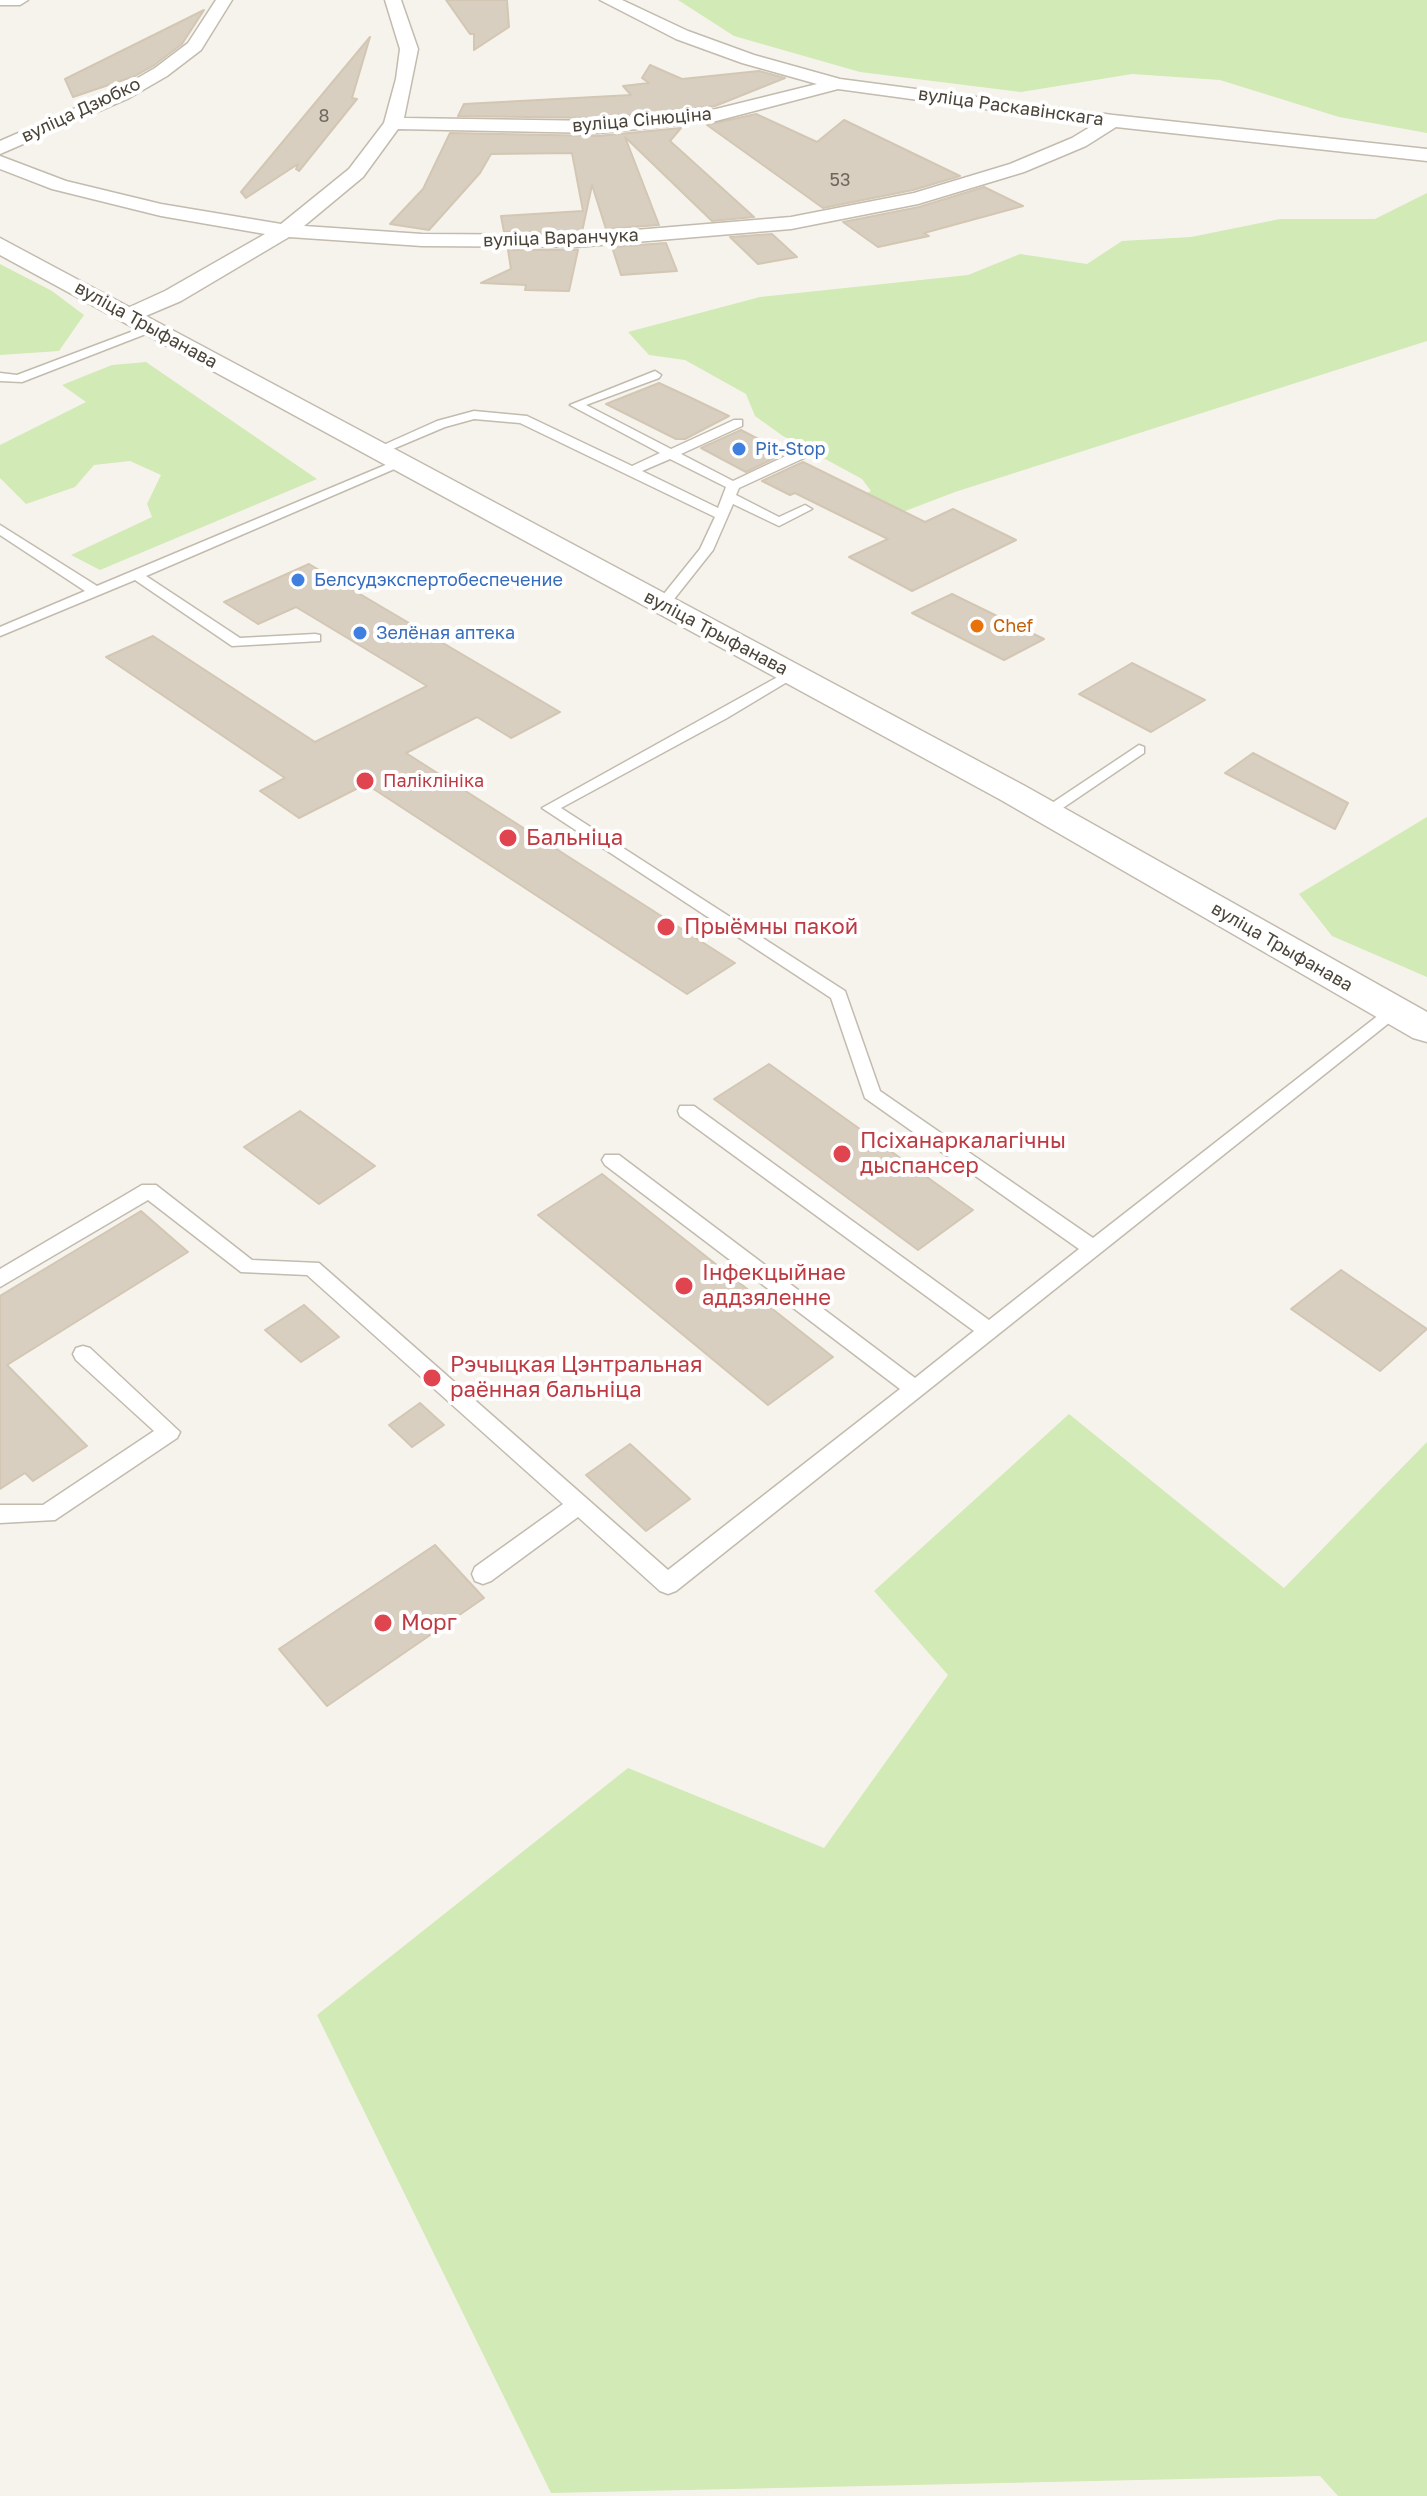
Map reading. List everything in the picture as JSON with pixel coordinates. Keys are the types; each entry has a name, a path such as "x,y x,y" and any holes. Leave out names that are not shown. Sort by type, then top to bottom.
{"street":[{"path":"0,0 20,0"},
{"name":"вуліца Дзюбко","path":"0,148 123,94 161,72 195,46 224,0"},
{"path":"141,322 173,296 285,231 356,173 393,123 409,49 393,0"},
{"name":"вуліца Раскавінскага","path":"608,0 682,35 748,59 839,84 1113,121 1427,155"},
{"name":"вуліца Сінюціна","path":"393,123 598,127 716,115 839,84"},
{"name":"вуліца Варанчука","path":"0,162 59,185 132,203 285,231 422,240 576,241 791,223 918,198 1017,168 1079,142 1113,121"},
{"name":"вуліца Трыфанава","path":"0,245 792,673 1427,1029"}],"lane":[{"path":"0,377 18,379 141,322"},
{"path":"655,375 576,405 670,454 779,522 805,509"},
{"path":"0,632 136,575 388,457 441,424 474,415 523,419 722,515"},
{"path":"632,471 738,423"},
{"path":"662,605 698,561 731,491 799,455"},
{"path":"0,529 96,592"},
{"path":"136,575 237,643 315,638"},
{"path":"792,673 722,715 550,808 839,995 872,1094 1094,1249"},
{"path":"1045,813 1139,750"},
{"path":"0,1279 149,1190 248,1267 312,1268 668,1584 1395,1011"},
{"path":"687,1111 989,1331"},
{"path":"612,1160 915,1389"},
{"path":"0,1514 47,1514 169,1432 83,1354"},
{"path":"483,1574 578,1505"}],"green space":[{"path":"678,0 1427,0 1427,133 1339,117 1220,80 1132,74 1021,92 860,72 734,36"},
{"path":"1427,193 1427,341 955,492 866,526 841,506 871,491 862,479 783,436 755,416 746,394 685,360 649,355 628,332 760,297 968,275 1020,254 1087,264 1122,241 1191,237 1280,219 1375,219"},
{"path":"0,264 52,291 84,315 59,351 0,355"},
{"path":"146,362 317,479 100,570 71,555 152,517 147,504 161,475 130,461 94,465 75,487 26,504 0,478 0,445 86,402 62,385 112,365"},
{"path":"1427,817 1427,977 1332,936 1299,894"},
{"path":"1069,1414 1284,1588 1427,1442 1427,2496 1338,2496 1320,2476 551,2493 317,2015 628,1768 824,1848 948,1675 874,1591"}],"building":[{"path":"446,0 507,0 509,27 474,50 474,34 470,34"},
{"path":"204,10 182,44 153,66 135,76 73,97 65,79"},
{"path":"370,37 352,98 357,99 299,171 296,169 298,164 246,198 241,192"},
{"path":"650,65 682,79 759,71 785,78 715,106 598,118 458,116 464,104 631,95 623,86 649,83 642,78"},
{"path":"756,114 817,142 844,120 960,176 913,190 823,208 707,125"},
{"path":"681,128 670,141 754,217 712,221 625,137 659,225 606,229 592,185 582,232 504,232 501,216 583,211 572,153 491,154 480,173 429,230 390,224 423,189 450,133 598,136"},
{"path":"984,187 1023,206 924,233 929,236 878,247 843,222 919,207"},
{"path":"772,234 797,257 758,264 730,237"},
{"path":"666,243 677,271 621,275 612,247"},
{"path":"508,250 578,250 569,291 525,290 526,285 481,283 511,269"},
{"path":"659,383 729,416 685,439 676,439 606,404"},
{"path":"741,430 785,453 746,472 701,448"},
{"path":"803,462 925,522 953,509 1016,540 912,591 849,557 888,539 795,493 790,495 762,481"},
{"name":"Паліклініка","path":"309,564 560,712 511,738 477,717 406,753 735,963 687,994 366,784 299,818 260,791 285,778 106,657 153,636 315,742 427,686 296,607 258,624 224,602"},
{"name":"Chef","path":"952,594 1044,639 1004,660 912,613"},
{"path":"1132,663 1205,700 1151,732 1079,694"},
{"path":"1253,753 1348,803 1335,829 1225,773"},
{"name":"Псіханаркалагічны дыспансер","path":"769,1064 973,1210 918,1250 714,1099"},
{"path":"300,1111 375,1166 319,1204 244,1147"},
{"name":"Інфекцыйнае аддзяленне","path":"602,1174 833,1357 768,1405 538,1215"},
{"path":"141,1211 188,1252 7,1365 87,1446 33,1481 25,1473 0,1489 0,1296"},
{"path":"1341,1270 1427,1329 1380,1371 1291,1309"},
{"path":"304,1305 339,1337 301,1362 265,1330"},
{"path":"420,1403 444,1425 412,1447 389,1425"},
{"path":"630,1444 690,1499 646,1531 586,1475"},
{"name":"Морг","path":"435,1545 484,1598 327,1706 279,1649"}],"place":[{"name":"Pit-Stop","path":"739,449"},
{"name":"Белсудэкспертобеспечение","path":"298,580"},
{"name":"Chef","path":"977,626"},
{"name":"Зелёная аптека","path":"360,633"},
{"name":"Паліклініка","path":"365,781"},
{"name":"Бальніца","path":"508,838"},
{"name":"Прыёмны пакой","path":"666,927"},
{"name":"Псіханаркалагічны дыспансер","path":"842,1154"},
{"name":"Інфекцыйнае аддзяленне","path":"684,1286"},
{"name":"Рэчыцкая Цэнтральная раённая бальніца","path":"432,1378"},
{"name":"Морг","path":"383,1623"}]}
